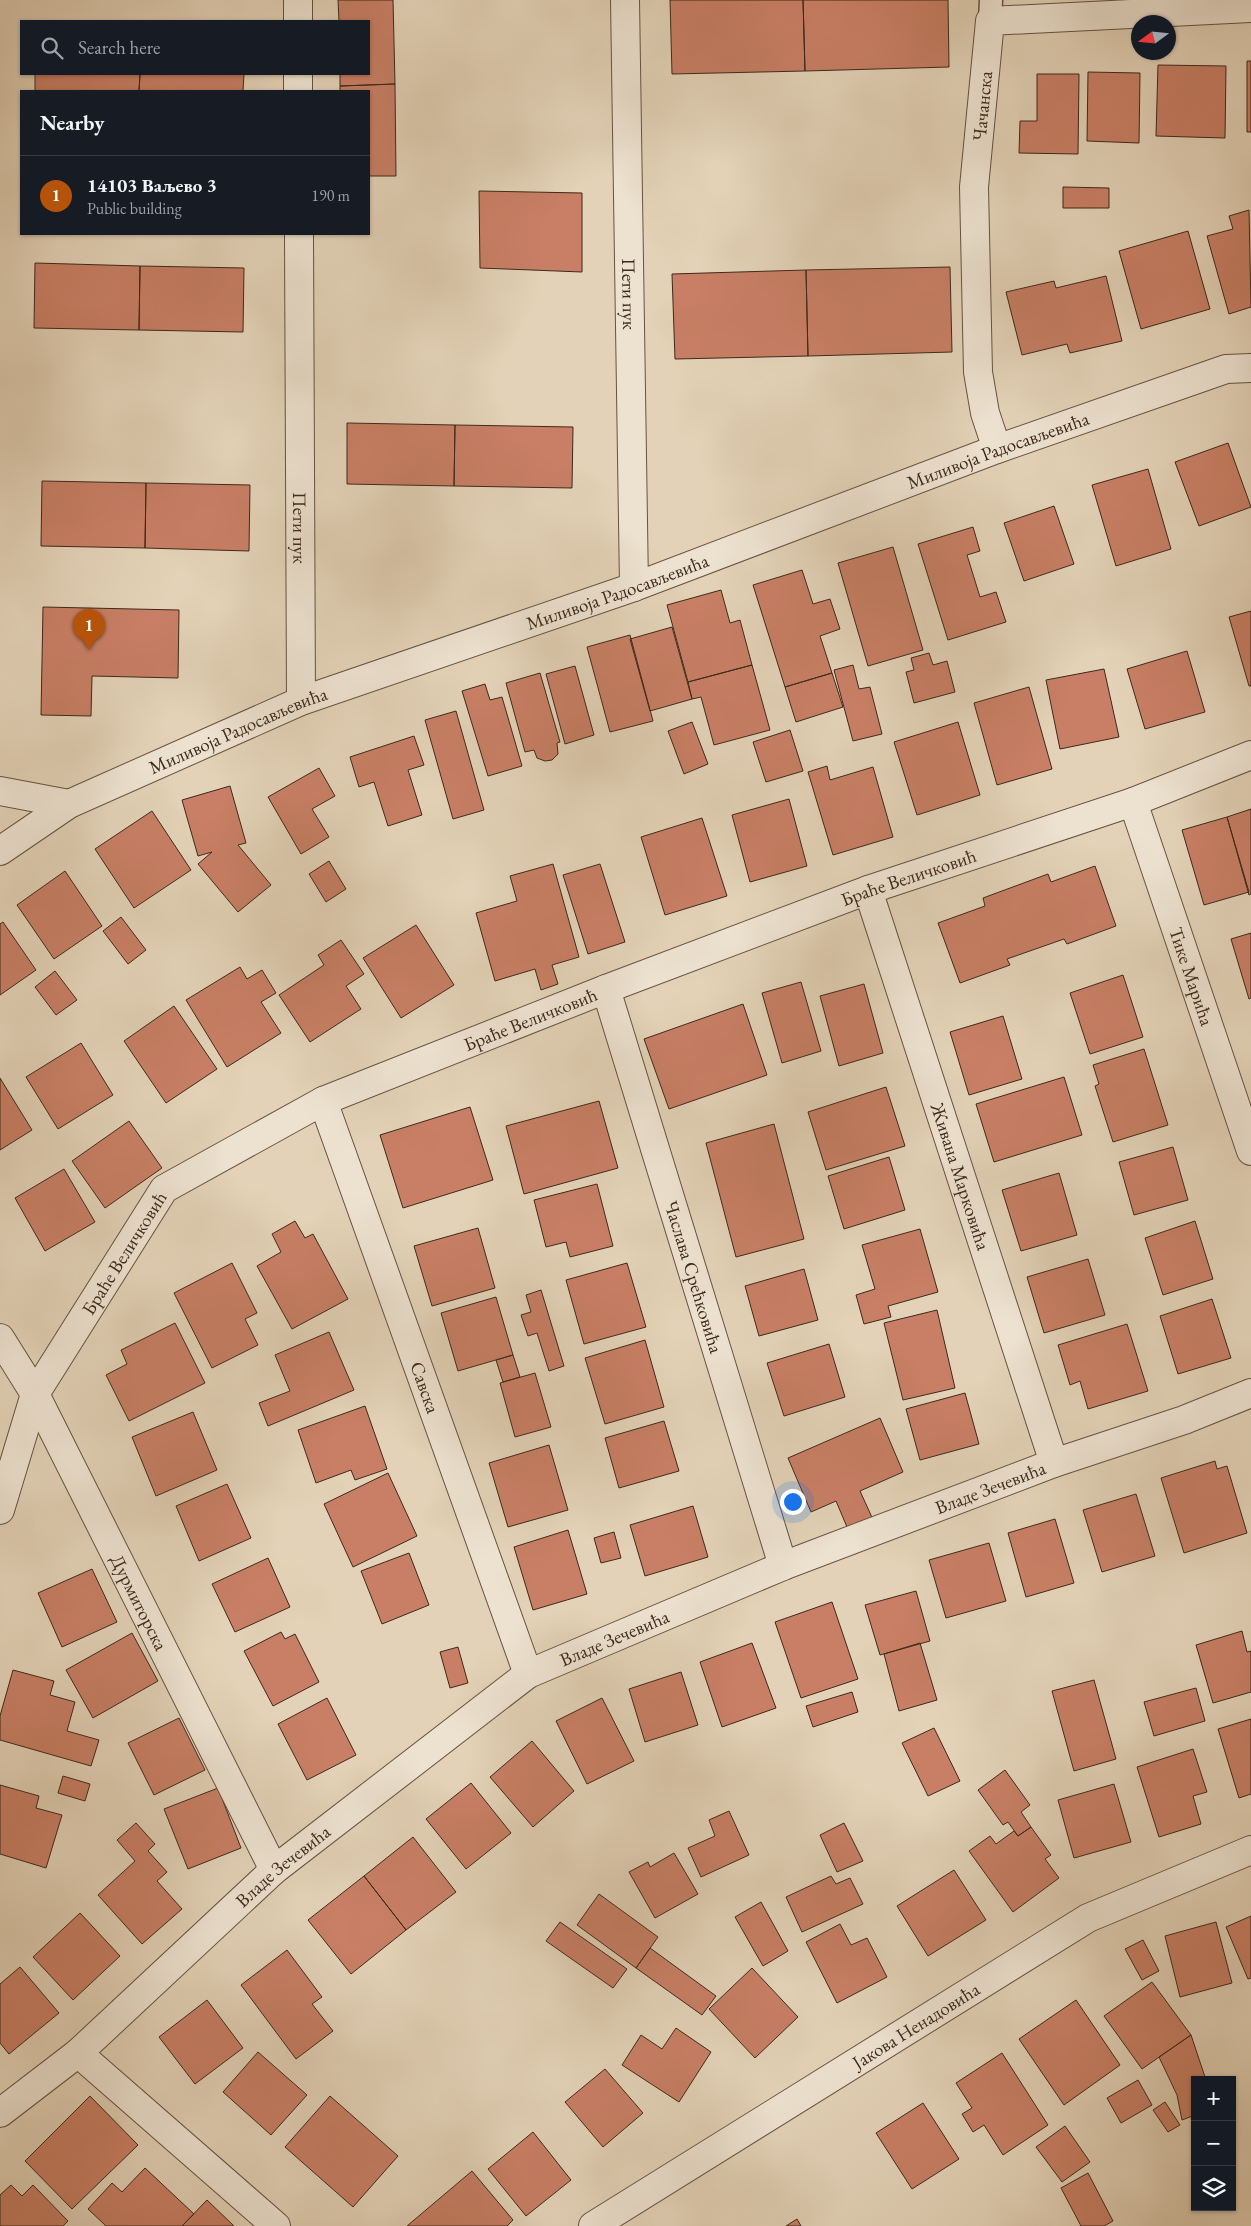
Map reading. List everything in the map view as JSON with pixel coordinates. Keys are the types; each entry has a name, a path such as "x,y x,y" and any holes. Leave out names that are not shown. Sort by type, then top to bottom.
{"street":[{"path":"298,0 298,20"},
{"name":"Пети пук","path":"625,0 634,587"},
{"name":"Чачанска","path":"997,449 985,413 978,372 974,197 991,10 1251,8"},
{"path":"298,75 298,90"},
{"name":"Пети пук","path":"299,235 301,702"},
{"name":"Миливоја Радосављевића","path":"0,851 69,804 301,702 634,587 997,449 1226,369 1251,368"},
{"name":"Браће Величковић","path":"0,1510 35,1394 164,1189 323,1101 606,989 868,890 1133,802 1251,755"},
{"path":"0,791 69,804"},
{"name":"Тике Марића","path":"1133,802 1251,1151"},
{"name":"Живана Марковића","path":"868,890 1054,1463"},
{"name":"Часлава Срећковића","path":"606,989 784,1566"},
{"name":"Савска","path":"323,1101 528,1674"},
{"name":"Дурмиторска","path":"0,1338 35,1394 274,1870"},
{"name":"Владе Зечевића","path":"0,2113 78,2053 274,1870 528,1674 784,1566 1054,1463 1184,1420 1251,1393"},
{"name":"Јакова Ненадовића","path":"592,2226 1088,1918 1251,1850"},
{"path":"78,2053 276,2226"}],"building":[{"path":"338,0 393,0 395,84 340,86 340,75 370,75 370,20 339,20"},
{"path":"670,0 803,0 805,71 672,74"},
{"path":"803,0 948,0 949,67 805,71"},
{"path":"1247,61 1251,61 1251,132 1247,132"},
{"path":"1158,65 1226,66 1225,138 1156,136"},
{"path":"1088,72 1140,73 1139,143 1087,141"},
{"path":"1037,74 1079,74 1078,154 1019,153 1020,121 1037,121"},
{"path":"35,75 140,75 139,90 35,90"},
{"path":"140,75 244,75 243,90 139,90"},
{"path":"395,84 396,176 370,176 370,90 340,90 340,86"},
{"path":"1063,187 1109,188 1109,208 1063,208"},
{"path":"479,191 582,193 582,272 480,268"},
{"path":"1249,210 1251,307 1229,314 1207,236 1233,229 1229,216"},
{"path":"1188,231 1210,309 1141,329 1119,251"},
{"path":"35,263 140,266 139,330 34,328"},
{"path":"140,266 244,268 243,332 139,330"},
{"path":"950,267 952,352 808,356 806,270"},
{"path":"806,270 808,356 675,359 672,274"},
{"path":"1106,276 1122,341 1070,353 1067,344 1022,355 1006,292 1054,281 1056,288"},
{"path":"347,423 455,425 454,486 347,484"},
{"path":"455,425 573,427 572,488 454,486"},
{"path":"1228,443 1251,507 1199,526 1175,462"},
{"path":"1148,469 1171,549 1116,566 1092,485"},
{"path":"42,481 146,483 145,548 41,546"},
{"path":"146,483 250,485 249,551 145,548"},
{"path":"1054,506 1074,564 1024,581 1004,523"},
{"path":"973,527 980,551 967,555 980,597 996,592 1006,622 948,640 918,544"},
{"path":"893,547 923,650 868,666 838,563"},
{"path":"802,570 813,604 830,599 840,629 820,636 832,673 785,687 753,585"},
{"path":"721,590 730,623 740,620 752,665 688,682 667,605"},
{"path":"43,607 179,610 178,678 92,676 91,716 41,715"},
{"path":"1251,611 1251,686 1249,686 1229,617"},
{"path":"672,627 692,699 650,711 630,639"},
{"path":"630,635 653,721 610,732 587,647"},
{"path":"1187,651 1205,712 1145,729 1127,669"},
{"path":"929,653 933,665 947,661 955,692 914,703 906,672 914,670 911,658"},
{"path":"752,665 770,730 714,745 701,697 692,699 688,682"},
{"path":"853,665 859,689 870,687 882,734 853,741 834,670"},
{"path":"575,666 594,735 565,744 546,674"},
{"path":"1104,669 1119,737 1060,749 1046,680"},
{"path":"540,673 560,742 557,743 558,754 552,760 545,761 537,758 534,750 525,752 506,683"},
{"path":"832,673 843,707 796,722 785,687"},
{"path":"485,684 490,700 502,697 522,766 488,776 462,691"},
{"path":"1029,687 1052,769 997,785 974,703"},
{"path":"456,711 484,810 453,819 425,720"},
{"path":"692,722 708,764 684,774 668,731"},
{"path":"958,722 980,795 917,815 894,742"},
{"path":"790,730 803,771 766,782 753,742"},
{"path":"414,736 424,765 408,770 422,815 388,826 374,782 359,787 350,757"},
{"path":"827,766 830,780 873,767 893,837 833,855 808,772"},
{"path":"319,768 335,796 312,809 329,837 301,854 268,797"},
{"path":"230,786 246,843 238,845 271,885 238,912 198,864 212,852 198,856 182,800"},
{"path":"789,799 807,866 750,882 732,815"},
{"path":"1251,809 1251,894 1249,895 1227,817"},
{"path":"152,811 191,870 134,908 95,849"},
{"path":"1227,817 1249,892 1204,905 1182,830"},
{"path":"702,818 727,896 665,915 641,837"},
{"path":"329,861 346,889 326,902 309,874"},
{"path":"553,864 579,957 552,965 558,984 541,990 535,969 495,981 476,913 517,901 510,876"},
{"path":"600,864 625,942 588,954 563,875"},
{"path":"1095,866 1116,926 1067,944 1064,939 1007,959 1010,965 960,983 938,923 985,906 983,898 1048,874 1051,882"},
{"path":"65,871 102,926 54,959 17,905"},
{"path":"121,917 146,950 128,964 103,931"},
{"path":"3,922 36,970 0,995 0,924"},
{"path":"416,925 454,985 401,1018 363,958"},
{"path":"1251,933 1251,998 1249,999 1231,939"},
{"path":"341,940 364,974 346,986 361,1009 310,1042 279,995 324,965 318,955"},
{"path":"240,967 247,979 262,970 276,993 261,1002 281,1033 227,1067 186,1000"},
{"path":"55,971 77,1000 56,1015 35,987"},
{"path":"1123,975 1143,1037 1090,1054 1070,993"},
{"path":"801,982 821,1051 782,1063 762,993"},
{"path":"864,984 883,1053 839,1066 820,996"},
{"path":"743,1004 767,1075 669,1109 644,1039"},
{"path":"174,1006 217,1069 166,1103 124,1041"},
{"path":"1003,1016 1022,1079 969,1095 950,1032"},
{"path":"81,1043 113,1095 58,1129 26,1077"},
{"path":"1144,1049 1168,1125 1113,1142 1095,1086 1099,1084 1093,1065"},
{"path":"1064,1077 1082,1135 994,1162 976,1104"},
{"path":"0,1078 32,1130 0,1150"},
{"path":"886,1087 905,1146 826,1170 808,1112"},
{"path":"599,1101 618,1168 524,1194 506,1126"},
{"path":"470,1107 493,1180 403,1208 380,1135"},
{"path":"129,1121 162,1168 105,1208 72,1161"},
{"path":"774,1124 804,1239 736,1257 706,1143"},
{"path":"1173,1147 1188,1200 1134,1215 1119,1162"},
{"path":"889,1157 905,1210 844,1229 828,1176"},
{"path":"64,1169 95,1222 45,1251 15,1198"},
{"path":"1059,1173 1077,1235 1021,1251 1002,1190"},
{"path":"597,1184 613,1246 570,1257 566,1242 546,1247 534,1200"},
{"path":"295,1221 305,1238 313,1234 348,1299 292,1329 257,1266 281,1252 272,1234"},
{"path":"1195,1221 1213,1279 1163,1295 1145,1238"},
{"path":"478,1228 495,1288 432,1306 414,1246"},
{"path":"920,1229 938,1292 888,1306 891,1317 864,1324 856,1295 875,1289 862,1245"},
{"path":"1088,1259 1105,1315 1044,1333 1027,1277"},
{"path":"232,1263 257,1313 245,1319 258,1345 212,1368 174,1293"},
{"path":"627,1263 646,1327 584,1344 566,1280"},
{"path":"804,1269 818,1320 759,1336 745,1286"},
{"path":"541,1290 564,1366 549,1371 537,1333 528,1336 521,1315 531,1312 526,1295"},
{"path":"496,1297 513,1355 458,1371 441,1313"},
{"path":"1212,1299 1231,1358 1178,1374 1160,1316"},
{"path":"937,1310 955,1388 903,1400 884,1323"},
{"path":"175,1323 205,1383 129,1421 106,1375 127,1364 121,1350"},
{"path":"1127,1324 1148,1391 1088,1409 1080,1381 1070,1385 1058,1345"},
{"path":"329,1332 354,1390 268,1426 259,1403 290,1391 275,1355"},
{"path":"645,1340 664,1407 605,1424 585,1358"},
{"path":"829,1344 845,1397 784,1416 767,1363"},
{"path":"513,1355 520,1377 503,1382 496,1360"},
{"path":"535,1373 551,1427 515,1437 500,1383"},
{"path":"965,1393 979,1444 920,1460 906,1409"},
{"path":"365,1406 387,1469 355,1480 351,1470 316,1483 298,1430"},
{"path":"193,1412 217,1470 156,1496 132,1437"},
{"path":"880,1418 903,1472 860,1491 875,1524 850,1534 836,1501 811,1512 788,1458"},
{"path":"664,1421 679,1471 619,1488 605,1438"},
{"path":"549,1445 568,1510 508,1527 489,1463"},
{"path":"1215,1461 1217,1469 1227,1466 1247,1533 1184,1553 1161,1478"},
{"path":"388,1473 417,1536 353,1567 324,1504"},
{"path":"227,1484 251,1538 199,1561 176,1506"},
{"path":"1136,1494 1155,1556 1102,1572 1083,1510"},
{"path":"693,1506 708,1557 645,1576 630,1525"},
{"path":"1055,1519 1074,1583 1026,1597 1008,1533"},
{"path":"568,1530 587,1594 533,1610 514,1547"},
{"path":"614,1532 621,1558 601,1563 594,1538"},
{"path":"989,1543 1006,1601 946,1618 929,1560"},
{"path":"409,1553 429,1605 382,1624 361,1571"},
{"path":"268,1558 290,1607 235,1632 212,1584"},
{"path":"92,1569 117,1622 62,1647 38,1593"},
{"path":"916,1591 930,1641 880,1655 865,1605"},
{"path":"832,1602 858,1679 801,1698 775,1622"},
{"path":"1242,1631 1247,1652 1251,1651 1251,1692 1213,1703 1196,1645"},
{"path":"281,1632 285,1639 295,1634 319,1682 273,1706 244,1651"},
{"path":"132,1633 158,1681 93,1718 66,1670"},
{"path":"752,1643 776,1708 722,1727 700,1662"},
{"path":"920,1643 937,1700 899,1711 884,1654"},
{"path":"458,1647 468,1683 450,1688 440,1652"},
{"path":"13,1670 54,1681 50,1695 75,1702 67,1731 99,1740 91,1766 0,1740 0,1716"},
{"path":"681,1672 698,1725 645,1742 629,1689"},
{"path":"1094,1680 1116,1759 1074,1771 1052,1691"},
{"path":"1196,1688 1205,1721 1154,1736 1144,1702"},
{"path":"852,1692 858,1712 813,1727 806,1706"},
{"path":"327,1698 356,1755 307,1780 278,1724"},
{"path":"602,1698 634,1761 587,1784 556,1721"},
{"path":"179,1718 205,1770 154,1795 128,1743"},
{"path":"1251,1719 1251,1794 1239,1798 1218,1729"},
{"path":"934,1728 960,1781 928,1796 902,1743"},
{"path":"532,1741 574,1791 533,1827 490,1777"},
{"path":"1193,1749 1207,1792 1193,1796 1201,1824 1159,1837 1137,1767"},
{"path":"1005,1770 1030,1805 1021,1812 1031,1827 1018,1836 1008,1822 1003,1825 978,1790"},
{"path":"63,1776 90,1784 85,1801 58,1793"},
{"path":"471,1783 511,1833 466,1869 426,1819"},
{"path":"1114,1784 1131,1842 1074,1858 1058,1800"},
{"path":"0,1785 39,1796 36,1808 62,1815 46,1868 0,1854"},
{"path":"218,1788 241,1848 188,1869 164,1809"},
{"path":"729,1811 749,1855 701,1877 688,1848 715,1836 709,1820"},
{"path":"136,1823 155,1844 148,1851 167,1872 157,1881 182,1909 142,1944 98,1895 135,1861 117,1840"},
{"path":"844,1823 863,1861 837,1872 820,1835"},
{"path":"1031,1827 1051,1855 1045,1859 1059,1878 1013,1912 969,1851 990,1836 996,1844 1014,1831 1018,1836"},
{"path":"413,1837 456,1892 406,1930 364,1876"},
{"path":"674,1853 698,1894 655,1918 629,1872 648,1862 650,1867"},
{"path":"954,1870 986,1920 928,1956 897,1906"},
{"path":"364,1876 406,1930 351,1974 308,1920"},
{"path":"831,1876 836,1884 850,1878 863,1904 802,1932 786,1897"},
{"path":"599,1894 658,1937 636,1968 577,1925"},
{"path":"761,1902 788,1951 763,1966 735,1917"},
{"path":"80,1913 120,1956 73,2000 33,1957"},
{"path":"1251,1916 1251,1978 1248,1979 1226,1927"},
{"path":"560,1922 627,1969 613,1988 546,1941"},
{"path":"1216,1922 1232,1983 1180,1997 1165,1936"},
{"path":"840,1924 851,1945 867,1938 887,1977 837,2003 806,1942"},
{"path":"1143,1940 1159,1971 1142,1980 1125,1949"},
{"path":"650,1948 716,1996 702,2015 636,1968"},
{"path":"287,1950 322,1997 312,2004 333,2031 296,2059 241,1985"},
{"path":"20,1967 59,2013 9,2054 0,2043 0,1984"},
{"path":"752,1968 798,2017 755,2058 709,2009"},
{"path":"1152,1982 1191,2035 1142,2069 1104,2016"},
{"path":"207,2000 243,2048 195,2084 159,2037"},
{"path":"1076,2000 1120,2065 1064,2105 1019,2039"},
{"path":"676,2028 711,2052 679,2102 622,2065 641,2035 662,2049"},
{"path":"1191,2035 1205,2076 1191,2076 1191,2117 1182,2120 1177,2095 1159,2057"},
{"path":"258,2052 307,2095 271,2135 223,2092"},
{"path":"1002,2053 1048,2125 1003,2155 984,2125 973,2132 962,2114 972,2108 956,2083"},
{"path":"605,2069 643,2113 603,2147 565,2102"},
{"path":"1138,2080 1152,2105 1121,2123 1107,2098"},
{"path":"90,2096 138,2145 72,2209 25,2161"},
{"path":"330,2096 398,2156 353,2207 285,2147"},
{"path":"1165,2102 1180,2125 1168,2132 1153,2110"},
{"path":"923,2103 959,2159 912,2189 876,2133"},
{"path":"1065,2126 1090,2162 1062,2182 1036,2147"},
{"path":"533,2132 571,2180 526,2216 488,2169"},
{"path":"145,2168 194,2214 182,2226 106,2226 88,2209 112,2183 122,2192"},
{"path":"472,2171 513,2220 507,2226 407,2226"},
{"path":"1088,2173 1113,2221 1104,2226 1081,2226 1061,2188"},
{"path":"11,2185 22,2196 33,2185 68,2221 63,2226 0,2226 0,2195"},
{"path":"207,2200 234,2226 182,2226"},
{"path":"797,2219 801,2226 786,2226"}],"place":[{"name":"14103 Ваљево 3","path":"89,650"}]}
